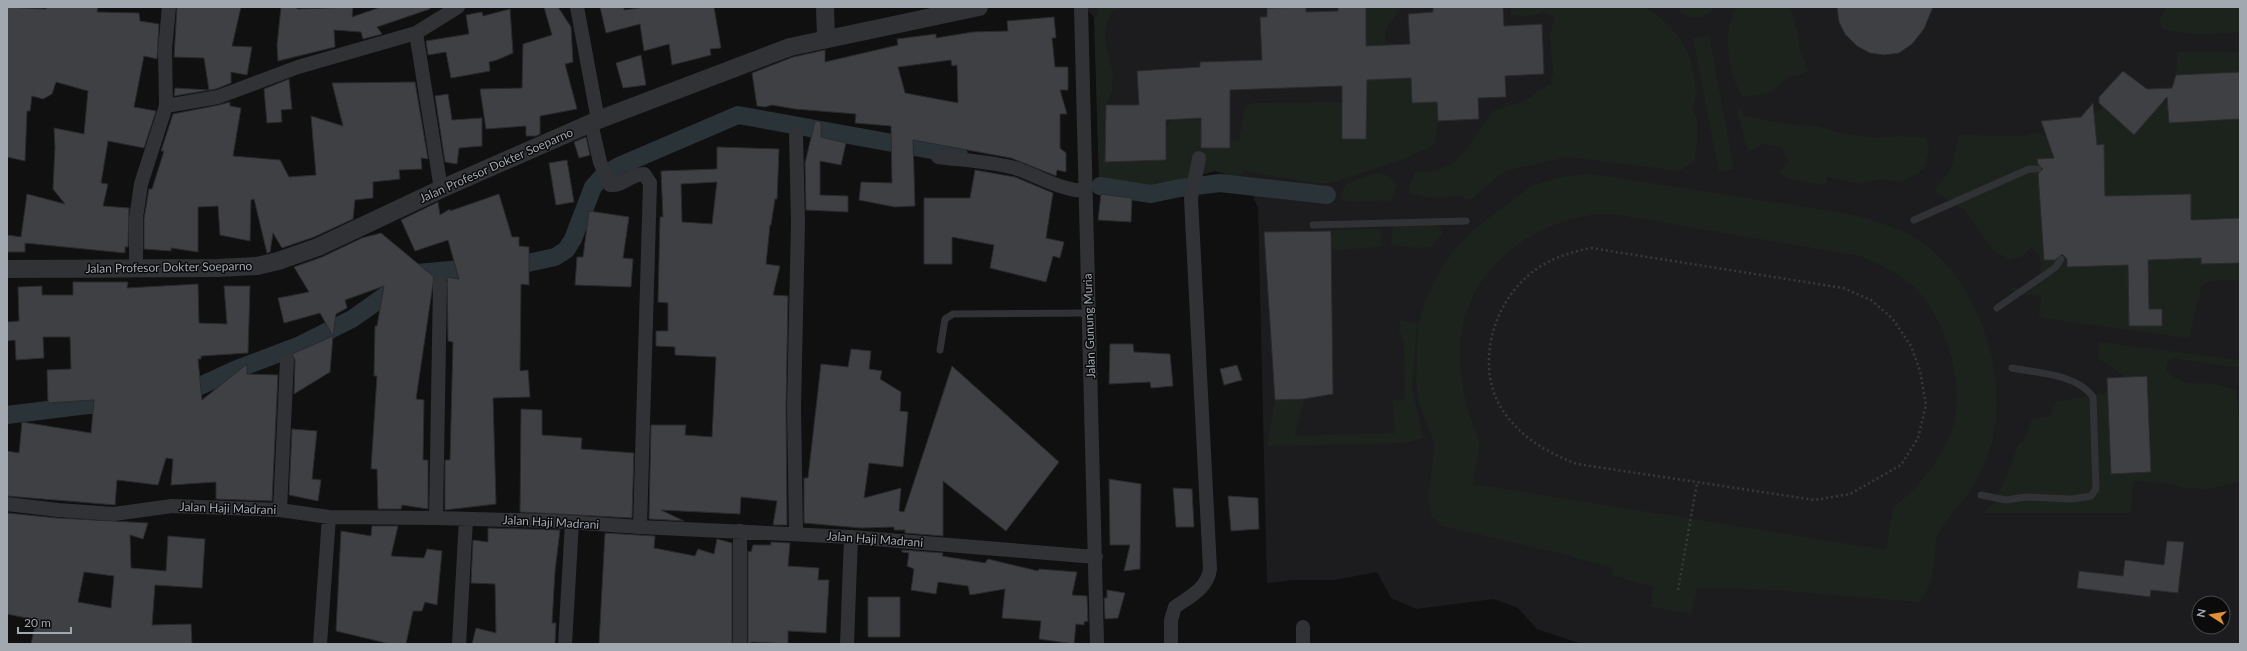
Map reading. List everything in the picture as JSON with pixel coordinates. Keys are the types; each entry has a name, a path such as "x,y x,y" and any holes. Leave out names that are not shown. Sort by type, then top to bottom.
{"street":[{"path":"136,270 136,218 141,184 166,106 166,49 169,7"},
{"path":"166,106 218,97 298,67 416,33 458,7"},
{"path":"577,7 600,162 606,179 610,185 617,186 637,174 644,174 650,183 640,527"},
{"path":"824,7 826,38"},
{"name":"Jalan Profesor Dokter Soeparno","path":"7,269 98,267 136,270 218,268 257,266 278,261 318,247 440,189 594,121 790,47 826,38 979,7"},
{"name":"Jalan Gunung Muria","path":"1080,7 1096,557 1097,644"},
{"path":"416,33 440,189"},
{"path":"796,134 798,222 794,407 796,534"},
{"path":"938,157 1017,169 1042,181 1076,191 1085,191"},
{"path":"1171,644 1171,620 1175,607 1201,587 1209,577 1210,569 1191,199 1200,158"},
{"path":"436,518 440,283"},
{"path":"280,510 287,360"},
{"name":"Jalan Haji Madrani","path":"7,504 58,510 114,514 172,506 280,510 329,517 436,518 572,522 640,527 851,537 1096,557"},
{"path":"320,644 329,517"},
{"path":"459,644 466,519"},
{"path":"565,644 572,522"},
{"path":"740,532 740,644"},
{"path":"847,644 851,537"},
{"path":"1303,627 1303,644"}],"lane":[{"path":"1914,220 2029,169 2038,169"},
{"path":"1313,226 1466,220"},
{"path":"1997,308 2056,267 2061,260"},
{"path":"940,350 945,319 953,314 1088,313"},
{"path":"1981,495 2000,500 2026,497 2072,499 2091,496 2096,489 2093,397 2087,389 2068,380 2012,368"}],"path":[{"path":"1591,248 1843,288 1871,300 1892,318 1911,346 1920,372 1926,405 1918,438 1901,465 1850,494 1815,500 1697,483 1577,464 1551,454 1528,439 1508,419 1494,392 1489,366 1491,342 1500,311 1514,288 1538,268 1565,254 1591,248"},
{"path":"1678,590 1697,483"}],"shaded area":[{"path":"1084,7 2240,7 2240,644 1582,644 1537,629 1518,608 1494,599 1416,609 1391,598 1377,572 1335,580 1294,580 1267,583 1258,208 1252,194 1239,178 1215,171 1165,185 1141,186 1099,178 1094,17"},
{"path":"1096,7 1128,7 1111,11 1105,31 1106,45 1113,75 1112,92 1106,105 1105,162 1166,160 1166,128 1171,120 1197,119 1201,123 1201,148 1230,148 1231,139 1239,141 1245,106 1254,103 1342,102 1342,139 1365,139 1366,7 1401,7 1385,30 1386,79 1411,78 1412,103 1437,102 1438,121 1435,144 1402,160 1331,183 1315,183 1243,171 1239,178 1215,171 1165,185 1141,186 1099,178 1094,17 1099,14"},
{"path":"1511,7 1645,7 1657,15 1676,33 1688,54 1692,65 1696,93 1693,108 1697,120 1698,132 1694,162 1679,171 1567,157 1505,171 1470,200 1460,196 1435,198 1410,194 1410,184 1415,172 1436,171 1453,163 1466,150 1493,111 1524,101 1551,83 1553,74 1550,36 1555,16 1543,12 1531,16 1515,15 1511,14"},
{"path":"1677,7 1715,7 1707,15 1696,18 1685,15"},
{"path":"1736,7 1790,7 1797,30 1800,51 1808,71 1799,76 1791,75 1776,88 1766,94 1742,97 1732,73 1728,45 1730,25"},
{"path":"2166,7 2240,7 2240,32 2192,34 2163,29 2159,21"},
{"path":"1709,35 1734,169 1719,172 1693,38"},
{"path":"2177,52 2240,52 2240,72 2176,75"},
{"path":"2163,102 2168,103 2169,123 2240,119 2240,280 2210,281 2202,285 2189,338 2041,318 2039,314 2041,296 2015,294 2010,288 2032,288 2038,278 2041,267 2041,262 2036,253 2031,248 2022,256 2009,260 1993,250 1964,210 1934,191 1951,169 1959,135 2023,136 2038,132 2047,138 2063,137 2064,157 2037,160 2044,260 2067,259 2068,267 2107,266 2104,144 2097,145 2094,115 2103,107 2134,134"},
{"path":"1740,108 1745,116 1792,125 1818,126 1841,133 1874,138 1900,136 1926,138 1929,152 1924,169 1912,177 1899,182 1880,179 1859,184 1827,177 1825,185 1788,179 1780,172 1789,162 1781,147 1762,144 1748,152 1737,110"},
{"path":"1377,173 1386,175 1397,184 1392,201 1355,202 1343,200 1340,195 1346,184"},
{"path":"1592,174 1850,214 1893,227 1913,237 1932,250 1949,268 1964,289 1977,312 1986,336 1993,362 1996,388 1996,414 1993,438 1984,465 1970,491 1946,521 1938,534 1930,584 1923,597 1918,602 1759,589 1697,588 1691,614 1651,607 1653,587 1612,575 1613,568 1554,552 1442,526 1432,517 1428,494 1435,444 1419,404 1416,380 1418,325 1425,302 1436,278 1453,251 1473,230 1533,185 1566,176","holes":["1598,214 1619,215 1860,256 1897,274 1908,282 1921,295 1933,312 1943,332 1950,353 1955,375 1957,397 1955,417 1950,435 1933,466 1918,484 1893,508 1886,550 1473,484 1479,442 1466,403 1460,362 1462,332 1469,305 1482,281 1499,261 1519,243 1543,230 1570,220"]},
{"path":"1393,225 1438,225 1443,232 1431,247 1415,248 1391,245"},
{"path":"1381,229 1381,247 1335,250 1331,242 1334,230"},
{"path":"1400,320 1417,324 1412,388 1423,438 1405,443 1267,446 1275,400 1304,399 1295,436 1395,433 1393,400 1403,401 1405,395 1404,343 1399,330"},
{"path":"2099,342 2240,360 2240,368 2172,358 2167,362 2166,370 2172,376 2183,382 2214,384 2236,390 2240,427 2240,480 2235,483 2208,489 2184,488 2166,483 2133,481 2131,513 1983,513 1993,504 2010,469 2018,445 2025,440 2032,419 2051,416 2055,402 2108,392 2111,474 2151,472 2147,376 2125,377 2098,358"}],"building":[{"path":"7,7 46,9 46,7 98,7 97,12 139,13 140,21 159,24 157,59 144,56 134,107 156,111 144,148 108,141 101,183 108,184 103,206 129,208 128,247 125,247 125,253 25,243 25,252 7,252 7,235 21,237 27,194 65,204 53,189 55,147 54,128 84,134 88,91 56,82 52,94 43,99 32,96 30,111 27,111 25,161 7,157"},
{"path":"177,7 241,7 232,46 252,47 247,75 231,72 231,83 216,89 174,96 175,88 209,90 204,58 174,57"},
{"path":"281,7 297,7 297,9 353,7 352,17 381,7 429,7 430,9 377,27 382,34 363,39 361,32 334,30 335,47 278,61 277,45"},
{"path":"544,7 558,7 571,27 573,62 565,64 577,109 540,116 540,134 536,136 526,136 526,126 486,129 480,89 522,88 523,44 552,35"},
{"path":"600,7 624,7 624,10 646,7 714,7 721,48 710,49 711,55 672,65 669,44 644,51 640,24 606,33"},
{"path":"1306,7 1306,12 1338,11 1338,7 1366,7 1366,46 1410,44 1408,14 1433,12 1433,7 1503,7 1504,26 1542,24 1544,74 1505,76 1506,97 1478,98 1479,119 1438,121 1437,102 1412,103 1411,78 1367,80 1366,139 1342,139 1342,86 1230,90 1230,148 1201,148 1201,118 1166,120 1166,160 1105,162 1106,105 1139,105 1137,71 1200,67 1200,62 1262,60 1260,17 1267,17 1267,8"},
{"path":"1837,7 1933,7 1924,29 1912,44 1899,53 1884,55 1870,53 1857,46 1845,34 1839,22"},
{"path":"510,9 513,53 489,62 490,71 451,78 446,52 428,55 426,41 469,34 466,15 482,12 483,16"},
{"path":"1054,17 1056,38 1052,38 1055,67 1068,67 1068,90 1060,90 1067,114 1060,114 1060,148 1066,153 1066,172 1057,170 1056,176 1011,158 913,140 915,206 895,207 859,200 861,182 892,183 891,126 855,123 856,114 795,109 772,105 765,107 757,106 752,73 793,57 825,50 825,62 898,45 897,39 936,34 936,38 973,32 1008,31 1007,21","holes":["951,60 952,66 957,65 958,103 905,93 898,67"]},
{"path":"641,55 646,85 623,88 616,63"},
{"path":"2123,71 2147,89 2172,88 2176,75 2240,72 2240,119 2169,123 2167,97 2134,135 2099,103 2099,97"},
{"path":"289,79 292,109 281,110 282,122 267,123 264,89"},
{"path":"415,82 428,159 421,158 422,169 399,170 400,179 373,182 373,198 355,200 353,219 314,237 282,248 273,233 270,252 267,253 254,199 251,200 250,241 220,235 218,206 198,207 198,252 171,248 171,251 144,249 144,219 149,189 152,189 164,151 161,151 173,114 230,102 230,106 241,108 233,156 280,160 289,177 316,175 311,116 343,126 332,83"},
{"path":"448,94 452,120 482,118 482,146 459,148 457,164 445,162 435,96"},
{"path":"2093,103 2097,145 2104,144 2105,196 2191,194 2191,220 2240,218 2240,263 2201,264 2201,258 2148,260 2149,309 2162,309 2162,326 2129,326 2128,265 2067,267 2067,259 2062,254 2055,260 2044,260 2038,174 2043,169 2038,164 2037,159 2054,158 2041,121 2081,117"},
{"path":"815,121 821,122 821,137 846,143 841,165 820,161 820,195 848,196 848,212 806,210 805,163"},
{"path":"586,137 590,155 579,158 574,142"},
{"path":"717,147 779,149 777,199 775,199 770,225 766,264 780,266 773,295 788,296 786,407 787,525 773,525 777,501 741,497 740,514 661,510 684,521 649,519 651,425 686,425 685,435 712,437 716,357 675,355 675,347 656,346 656,331 668,331 668,303 658,302 660,217 663,217 661,171 717,169","holes":["717,182 712,224 682,222 681,184"]},
{"path":"567,160 574,202 556,205 549,163"},
{"path":"975,170 1015,177 1053,193 1046,238 1064,242 1060,258 1053,256 1046,282 990,268 994,245 952,237 952,264 924,264 924,198 970,198"},
{"path":"499,194 512,237 519,237 519,246 529,247 529,285 521,284 520,371 528,370 530,397 493,398 496,504 445,510 445,460 450,460 453,342 448,341 447,277 459,279 448,240 415,251 401,220 438,202 440,215 450,209 450,211"},
{"path":"1101,194 1132,198 1131,222 1098,220"},
{"path":"589,211 629,217 623,258 633,259 631,287 575,285 577,257 583,257"},
{"path":"1331,231 1333,394 1304,399 1275,400 1264,232"},
{"path":"381,233 434,277 416,399 424,400 423,460 428,460 428,509 402,505 401,509 378,509 377,469 371,469 377,376 374,376 375,326 377,326 384,286 345,300 347,308 336,314 333,336 320,313 284,323 278,298 309,292 294,267 322,257 362,238"},
{"path":"73,282 128,282 127,288 198,284 199,323 227,324 224,286 250,286 248,353 201,356 201,359 198,359 202,400 247,364 247,374 278,375 272,501 216,499 216,482 171,485 173,459 166,458 158,485 117,480 115,505 7,496 7,451 19,453 22,422 91,433 94,400 48,403 47,370 71,369 70,337 43,337 44,358 16,360 15,340 7,341 7,322 19,321 18,287 42,286 42,295 73,295"},
{"path":"333,336 330,372 294,394 295,360 292,354"},
{"path":"1110,344 1133,344 1134,352 1170,354 1173,386 1151,388 1150,382 1109,384"},
{"path":"851,349 871,351 869,369 882,371 880,379 901,392 900,411 908,412 903,467 869,463 864,498 901,488 899,511 904,512 952,366 1059,462 1006,531 943,481 943,536 905,533 905,530 894,530 894,527 861,528 804,523 804,478 808,478 821,364 848,367"},
{"path":"1237,365 1242,380 1224,385 1220,369"},
{"path":"2147,376 2151,472 2111,474 2107,378"},
{"path":"521,409 542,410 542,435 582,438 581,449 634,453 632,518 520,512"},
{"path":"292,429 317,431 312,479 321,480 318,501 289,495"},
{"path":"1109,479 1141,484 1140,569 1124,571 1130,545 1110,545"},
{"path":"1173,488 1192,489 1194,527 1176,527"},
{"path":"1228,496 1258,498 1259,529 1231,531"},
{"path":"7,513 57,518 148,523 143,539 130,535 131,568 166,571 168,536 205,539 202,588 155,585 152,625 191,624 192,644 31,644 36,620 7,614","holes":["84,572 114,576 111,608 78,602"]},
{"path":"372,526 398,526 391,556 424,558 427,549 442,551 437,605 425,602 422,611 413,611 406,644 390,644 336,631 341,531 371,536"},
{"path":"488,528 560,530 555,571 552,623 556,623 555,644 472,644 476,628 496,633 495,584 471,583 473,540 488,542"},
{"path":"605,533 655,536 654,548 695,556 698,549 714,554 717,539 732,543 732,644 599,644"},
{"path":"2167,541 2184,542 2178,593 2151,590 2150,597 2077,588 2079,571 2123,576 2125,560 2164,565"},
{"path":"771,542 790,543 788,566 819,568 818,580 829,580 826,633 788,631 788,644 752,642 748,644 748,551 751,552 753,545 771,545"},
{"path":"902,550 943,553 942,556 985,563 988,559 1038,571 1039,569 1077,572 1072,595 1087,596 1088,621 1084,622 1084,625 1076,624 1074,644 1039,639 1041,621 1002,618 1005,589 970,595 968,586 938,582 936,594 911,590 914,569 907,566 909,553 902,552"},
{"path":"1107,590 1125,593 1118,618 1105,619 1104,598 1107,598"},
{"path":"868,597 900,597 900,637 868,637"}],"waterway":[{"path":"178,396 237,369 298,346 352,319 417,273 528,263 555,257 566,250 573,239 593,187 603,176 619,166 738,115 959,155"},
{"path":"1100,186 1151,194 1180,188 1220,183 1327,195"},
{"path":"7,415 88,405 118,405"}]}
